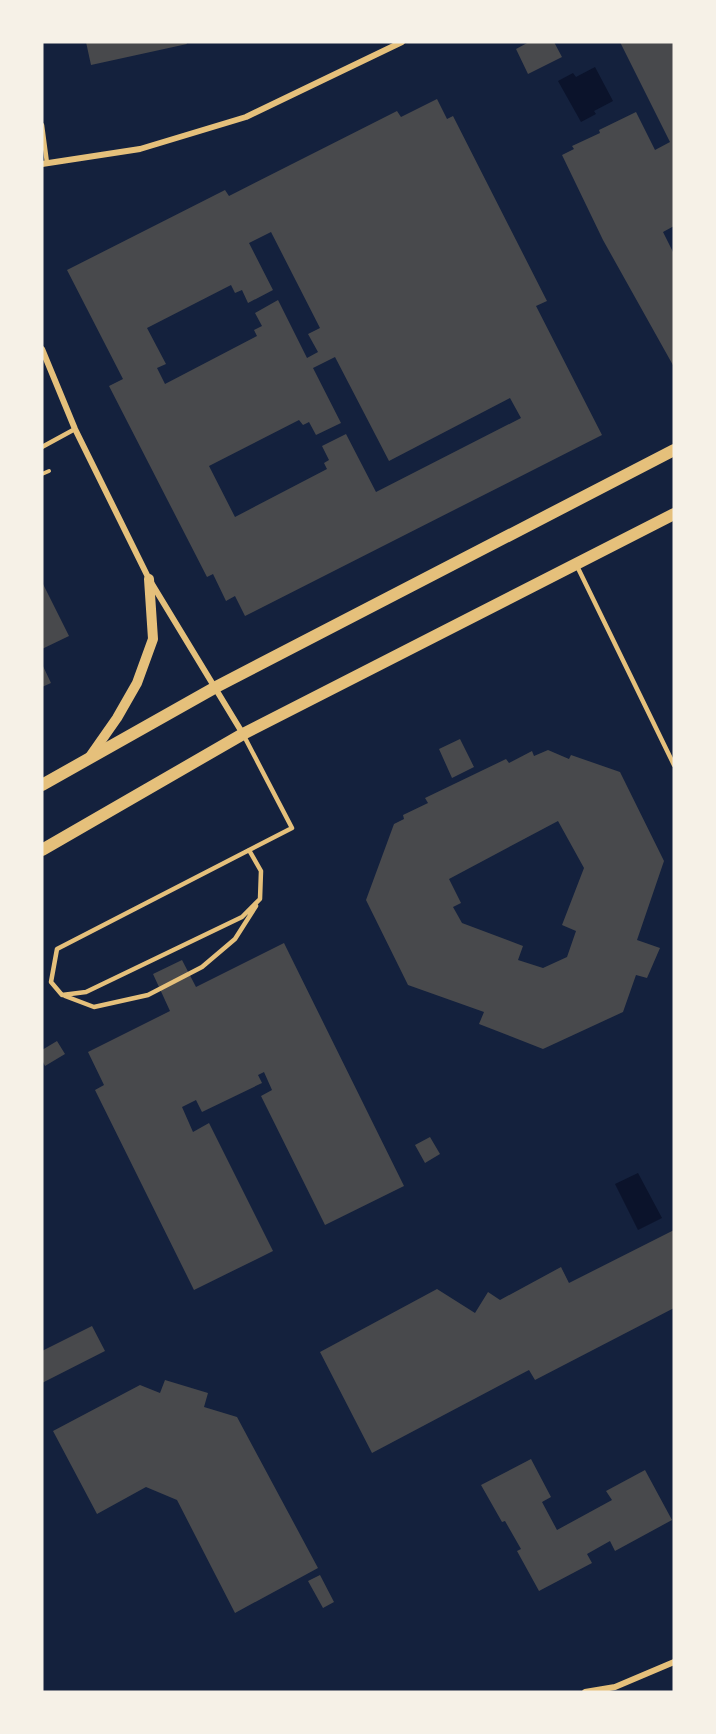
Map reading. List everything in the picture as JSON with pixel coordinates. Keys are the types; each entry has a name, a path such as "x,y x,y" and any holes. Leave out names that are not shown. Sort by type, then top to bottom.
{"main road":[{"path":"42,785 216,687 674,450"},
{"path":"42,850 243,734 674,513"}],"street":[{"path":"45,163 140,148 246,117 402,42"},
{"path":"42,349 75,429 150,579 243,734"},
{"path":"89,758 117,718 137,683 153,639 150,579"},
{"path":"585,1692 615,1687 674,1662"}],"lane":[{"path":"42,125 45,163"},
{"path":"42,447 75,429"},
{"path":"576,564 674,765"},
{"path":"243,734 292,828 249,850 57,949 51,982 62,995 94,1007 148,994 202,967 235,939 260,899 261,871 249,850"},
{"path":"62,995 86,992 242,916 260,899"}],"path":[{"path":"42,474 49,471"}],"water":[{"path":"595,67 613,101 594,111 596,114 581,122 558,81 573,73 576,77"},
{"path":"638,1173 662,1218 638,1230 615,1184"}],"building":[{"path":"86,42 186,42 187,44 91,65"},
{"path":"529,42 554,42 562,57 528,74 516,49"},
{"path":"620,42 674,42 674,226 663,232 674,254 674,367 603,240 562,155 574,149 572,146 600,133 599,130 636,112 655,150 670,142"},
{"path":"437,99 447,119 453,116 547,301 536,306 602,435 245,616 235,596 226,601 213,574 207,577 109,386 123,379 67,270 225,190 229,196 397,111 401,117","holes":["271,232 320,328 308,334 318,352 307,358 278,300 255,313 262,326 254,330 257,336 165,384 157,368 166,364 147,328 231,285 235,293 242,290 248,303 273,290 249,243","335,357 389,461 510,398 521,418 376,492 346,434 322,446 329,460 324,463 327,469 235,517 209,466 299,420 303,425 309,422 316,435 341,423 313,368"]},
{"path":"42,582 69,636 42,649"},
{"path":"42,664 51,683 42,687"},
{"path":"460,739 474,767 452,778 439,749"},
{"path":"548,750 569,759 571,755 620,772 664,861 637,940 660,948 647,978 636,975 623,1012 543,1049 479,1024 484,1012 408,985 366,900 394,824 404,819 403,815 428,803 425,798 506,759 509,763 532,751 534,756","holes":["558,821 584,868 562,925 576,931 567,957 543,968 518,960 523,946 462,923 453,907 461,903 449,879"]},
{"path":"284,943 404,1186 325,1225 261,1096 272,1090 264,1072 258,1075 262,1083 202,1112 196,1100 182,1107 193,1132 209,1123 273,1251 194,1290 95,1090 104,1085 88,1052 170,1011 153,974 182,960 196,987"},
{"path":"57,1041 65,1054 45,1066 42,1060 42,1050"},
{"path":"430,1137 440,1154 425,1163 415,1145"},
{"path":"674,1230 674,1308 535,1380 529,1370 372,1453 320,1352 437,1289 475,1313 488,1292 500,1300 561,1267 569,1283"},
{"path":"92,1326 105,1351 42,1383 42,1351"},
{"path":"165,1380 208,1393 204,1407 237,1417 318,1568 235,1613 177,1500 146,1487 97,1514 53,1431 140,1385 160,1393"},
{"path":"531,1459 551,1497 542,1502 557,1530 612,1500 606,1491 645,1470 672,1520 615,1551 610,1541 587,1554 592,1563 539,1591 517,1551 521,1549 505,1521 502,1522 481,1485"},
{"path":"320,1575 334,1602 323,1608 308,1581"}]}
